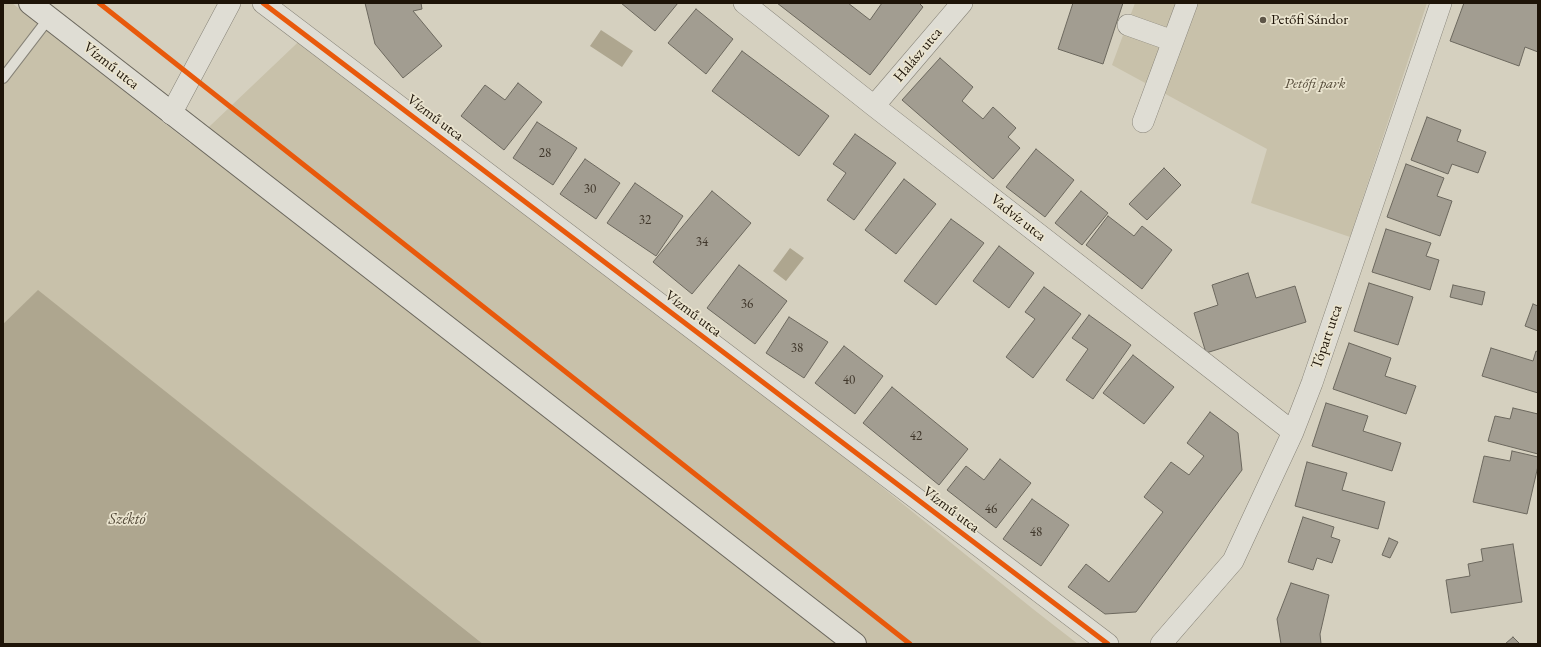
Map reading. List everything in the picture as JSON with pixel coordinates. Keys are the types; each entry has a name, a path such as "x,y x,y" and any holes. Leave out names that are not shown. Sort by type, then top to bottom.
{"main road":[{"name":"Vízmű utca","path":"30,3 855,644"}],"street":[{"path":"171,114 230,3"},
{"name":"Vízmű utca","path":"263,3 1108,644"},
{"name":"Vadvíz utca","path":"744,3 1293,432"},
{"name":"Halász utca","path":"874,106 962,3"},
{"path":"1143,122 1187,3"},
{"name":"Tópart utca","path":"1161,644 1233,561 1293,432 1312,383 1441,3"},
{"path":"1128,25 1173,40"}],"lane":[{"path":"3,78 49,18"}],"green space":[{"path":"3,3 12,3 191,144 313,28 1078,644 483,644 38,291 3,324"},
{"name":"Petőfi park","path":"1135,3 1427,3 1350,237 1251,203 1267,149 1112,65"}],"water":[{"path":"601,30 633,51 622,67 590,46"},
{"path":"790,248 804,258 786,281 773,271"},
{"name":"Széktó","path":"38,290 483,644 3,644 3,324"}],"building":[{"path":"365,3 421,3 422,9 413,11 442,46 403,78 375,44"},
{"path":"621,3 678,3 655,31"},
{"path":"777,3 848,3 870,20 882,3 919,3 923,7 870,75"},
{"path":"1073,3 1123,3 1103,64 1058,49"},
{"path":"1464,3 1538,3 1538,52 1525,47 1519,66 1450,41"},
{"path":"696,9 733,39 706,74 668,43"},
{"path":"742,51 829,116 799,156 712,91"},
{"path":"940,58 973,87 962,101 983,119 993,107 1016,128 1008,137 1020,148 993,179 902,100"},
{"path":"518,83 542,102 504,150 461,116 485,85 505,100"},
{"path":"1427,117 1461,130 1457,141 1486,152 1478,173 1452,164 1448,174 1411,160"},
{"path":"537,122 577,148 553,185 513,158"},
{"path":"855,134 896,163 854,220 827,200 846,173 833,164"},
{"path":"1036,149 1074,180 1045,217 1006,187"},
{"path":"585,159 620,183 596,219 560,194"},
{"path":"1406,164 1444,178 1437,196 1452,201 1440,236 1387,217"},
{"path":"1164,168 1181,185 1147,220 1129,204"},
{"path":"904,179 936,204 896,254 865,230"},
{"path":"635,183 683,216 656,256 607,223"},
{"path":"712,191 751,223 692,294 653,262"},
{"path":"1081,191 1108,213 1082,245 1055,223"},
{"path":"1108,216 1134,236 1142,226 1172,250 1142,289 1086,245"},
{"path":"951,219 984,243 936,305 904,281"},
{"path":"1386,229 1431,243 1426,256 1439,260 1430,290 1372,272"},
{"path":"999,246 1034,273 1009,308 973,281"},
{"path":"739,265 787,301 755,344 707,308"},
{"path":"1248,273 1256,298 1295,286 1306,322 1206,353 1194,313 1218,305 1212,285"},
{"path":"1369,283 1413,297 1398,345 1354,331"},
{"path":"1453,285 1485,292 1482,305 1450,297"},
{"path":"1044,287 1081,314 1033,378 1006,357 1035,319 1025,312"},
{"path":"1533,304 1538,306 1538,331 1525,326"},
{"path":"1089,315 1131,345 1093,399 1066,380 1088,349 1072,338"},
{"path":"789,317 828,342 804,378 766,353"},
{"path":"1349,343 1391,358 1385,376 1416,386 1406,414 1333,389"},
{"path":"844,346 883,376 855,414 815,383"},
{"path":"1491,348 1533,361 1536,351 1538,352 1538,393 1482,376"},
{"path":"1133,355 1174,387 1144,424 1103,393"},
{"path":"892,387 968,449 939,485 863,423"},
{"path":"1326,403 1368,416 1363,431 1401,443 1392,471 1312,446"},
{"path":"1513,408 1538,414 1538,454 1488,441 1495,416 1510,419"},
{"path":"1210,412 1238,433 1242,470 1136,612 1105,614 1068,587 1086,564 1109,582 1163,512 1144,497 1171,462 1189,475 1204,456 1187,443"},
{"path":"1512,451 1538,457 1538,466 1527,514 1473,502 1484,456 1510,461"},
{"path":"1000,459 1031,483 996,528 947,490 966,466 984,480"},
{"path":"1307,462 1347,473 1342,490 1385,502 1378,529 1295,506"},
{"path":"1032,499 1069,525 1041,566 1003,539"},
{"path":"1303,517 1334,527 1331,537 1340,540 1332,563 1317,558 1313,570 1288,562"},
{"path":"1389,538 1398,542 1390,558 1382,555"},
{"path":"1513,544 1522,602 1451,613 1446,580 1470,576 1468,564 1483,561 1481,549"},
{"path":"1291,583 1329,595 1320,634 1321,644 1281,644 1277,619"},
{"path":"1513,637 1520,644 1505,644"}],"cycle path":[{"path":"99,3 910,644"},
{"path":"263,3 1108,644"}],"place":[{"name":"Petőfi Sándor","path":"1263,20"}]}
